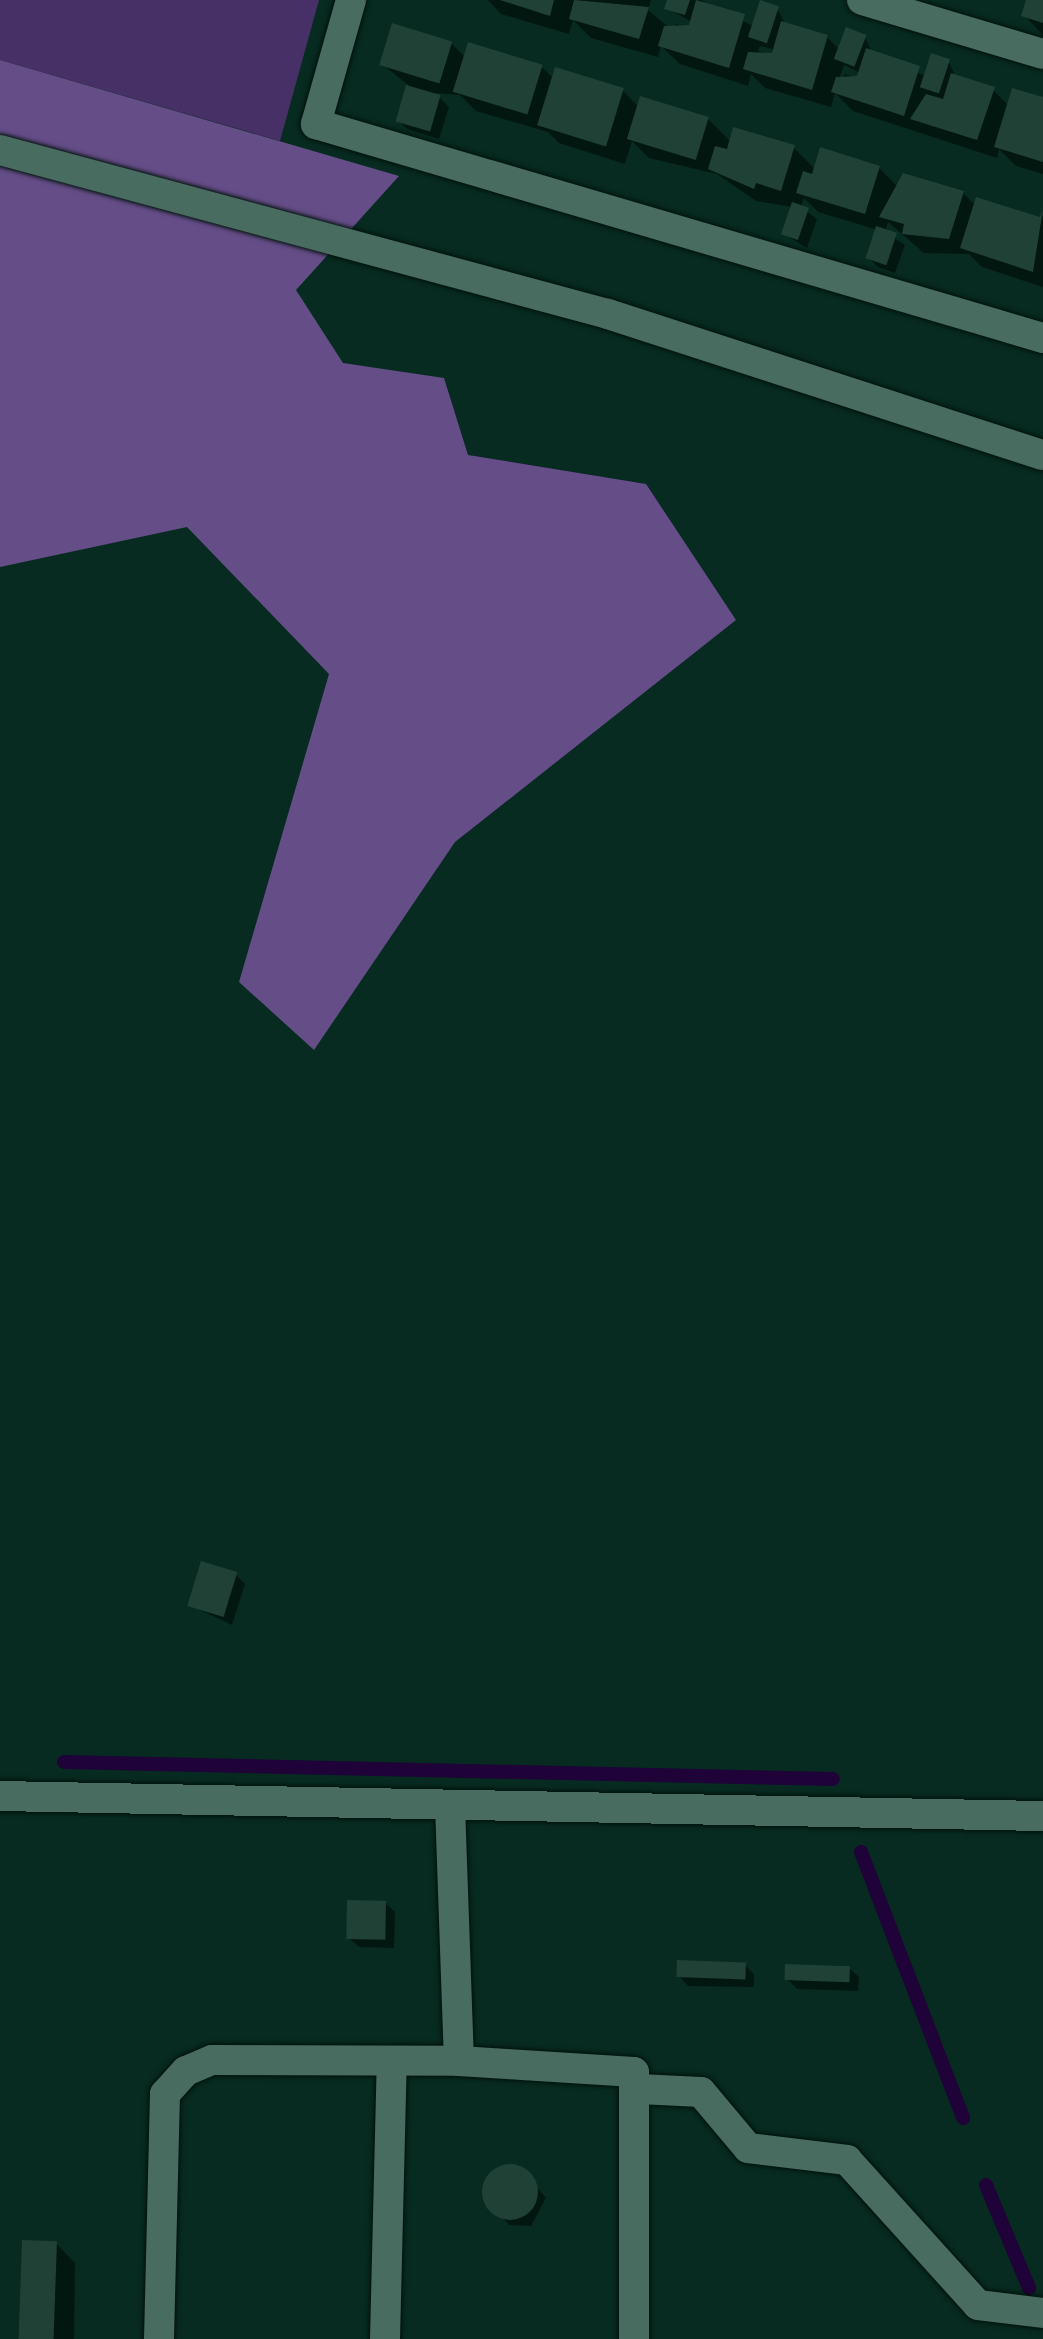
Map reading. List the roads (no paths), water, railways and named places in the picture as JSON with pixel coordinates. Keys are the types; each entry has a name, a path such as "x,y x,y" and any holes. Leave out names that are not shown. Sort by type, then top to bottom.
{"street":[{"path":"351,0 316,124 1043,338"},
{"path":"862,0 1043,54"},
{"path":"0,150 608,314 1043,455"},
{"path":"0,1796 1043,1816"},
{"path":"450,1805 459,2061"},
{"path":"159,2339 165,2094 186,2071 212,2060 459,2061 634,2072 639,2089 634,2339"},
{"path":"385,2339 392,2061"},
{"path":"639,2089 701,2092 748,2148 847,2160 978,2305 1043,2313"}],"waterway":[{"path":"64,1762 833,1779"},
{"path":"861,1852 963,2118"},
{"path":"986,2185 1029,2288"}]}
